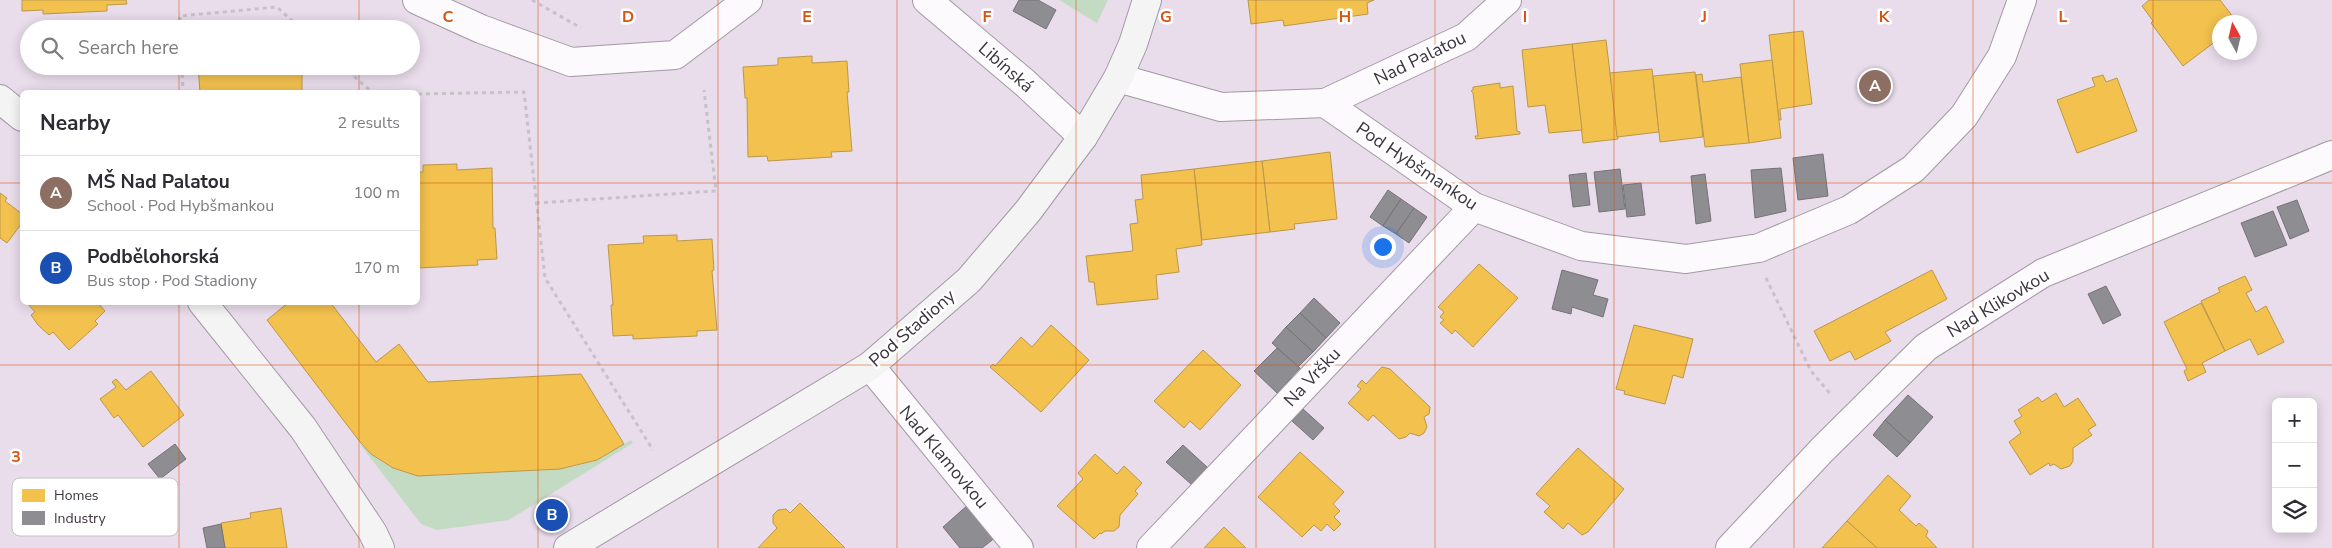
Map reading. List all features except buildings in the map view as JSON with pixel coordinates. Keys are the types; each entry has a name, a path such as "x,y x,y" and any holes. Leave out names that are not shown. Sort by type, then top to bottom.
{"main road":[{"name":"Pod Stadiony","path":"568,548 870,366 969,280 1028,211 1083,137 1118,78 1133,44 1147,0"},
{"path":"0,99 20,115"},
{"path":"204,305 303,428 373,534 380,548"}],"street":[{"path":"417,0 481,29 571,62 675,55 748,0"},
{"name":"Libínská","path":"927,0 1025,83 1083,137"},
{"name":"Nad Palatou","path":"1325,103 1466,37 1507,0"},
{"name":"Pod Hybšmankou","path":"1325,103 1474,207 1581,246 1686,259 1758,248 1849,210 1913,169 1964,116 2002,56 2022,0"},
{"path":"1118,78 1221,107 1325,103"},
{"name":"Nad Klikovkou","path":"1730,548 1822,450 1926,347 2043,273 2332,155"},
{"name":"Na Vršku","path":"1151,548 1474,207"},
{"name":"Nad Klamovkou","path":"870,366 1019,548"}],"path":[{"path":"180,20 180,16 276,7 291,20"},
{"path":"182,75 183,90"},
{"path":"352,75 370,90"},
{"path":"536,204 716,191 704,90"},
{"path":"420,94 524,92 545,278 653,450"},
{"path":"1765,276 1811,371"}],"green space":[{"path":"1059,0 1108,0 1097,23"},
{"path":"631,440 633,443 509,520 437,530 421,524 359,443 379,460 393,468 403,472 429,476 573,467 597,460"}],"place":[{"name":"MŠ Nad Palatou","path":"1875,86"},
{"name":"Podbělohorská","path":"552,515"}]}
